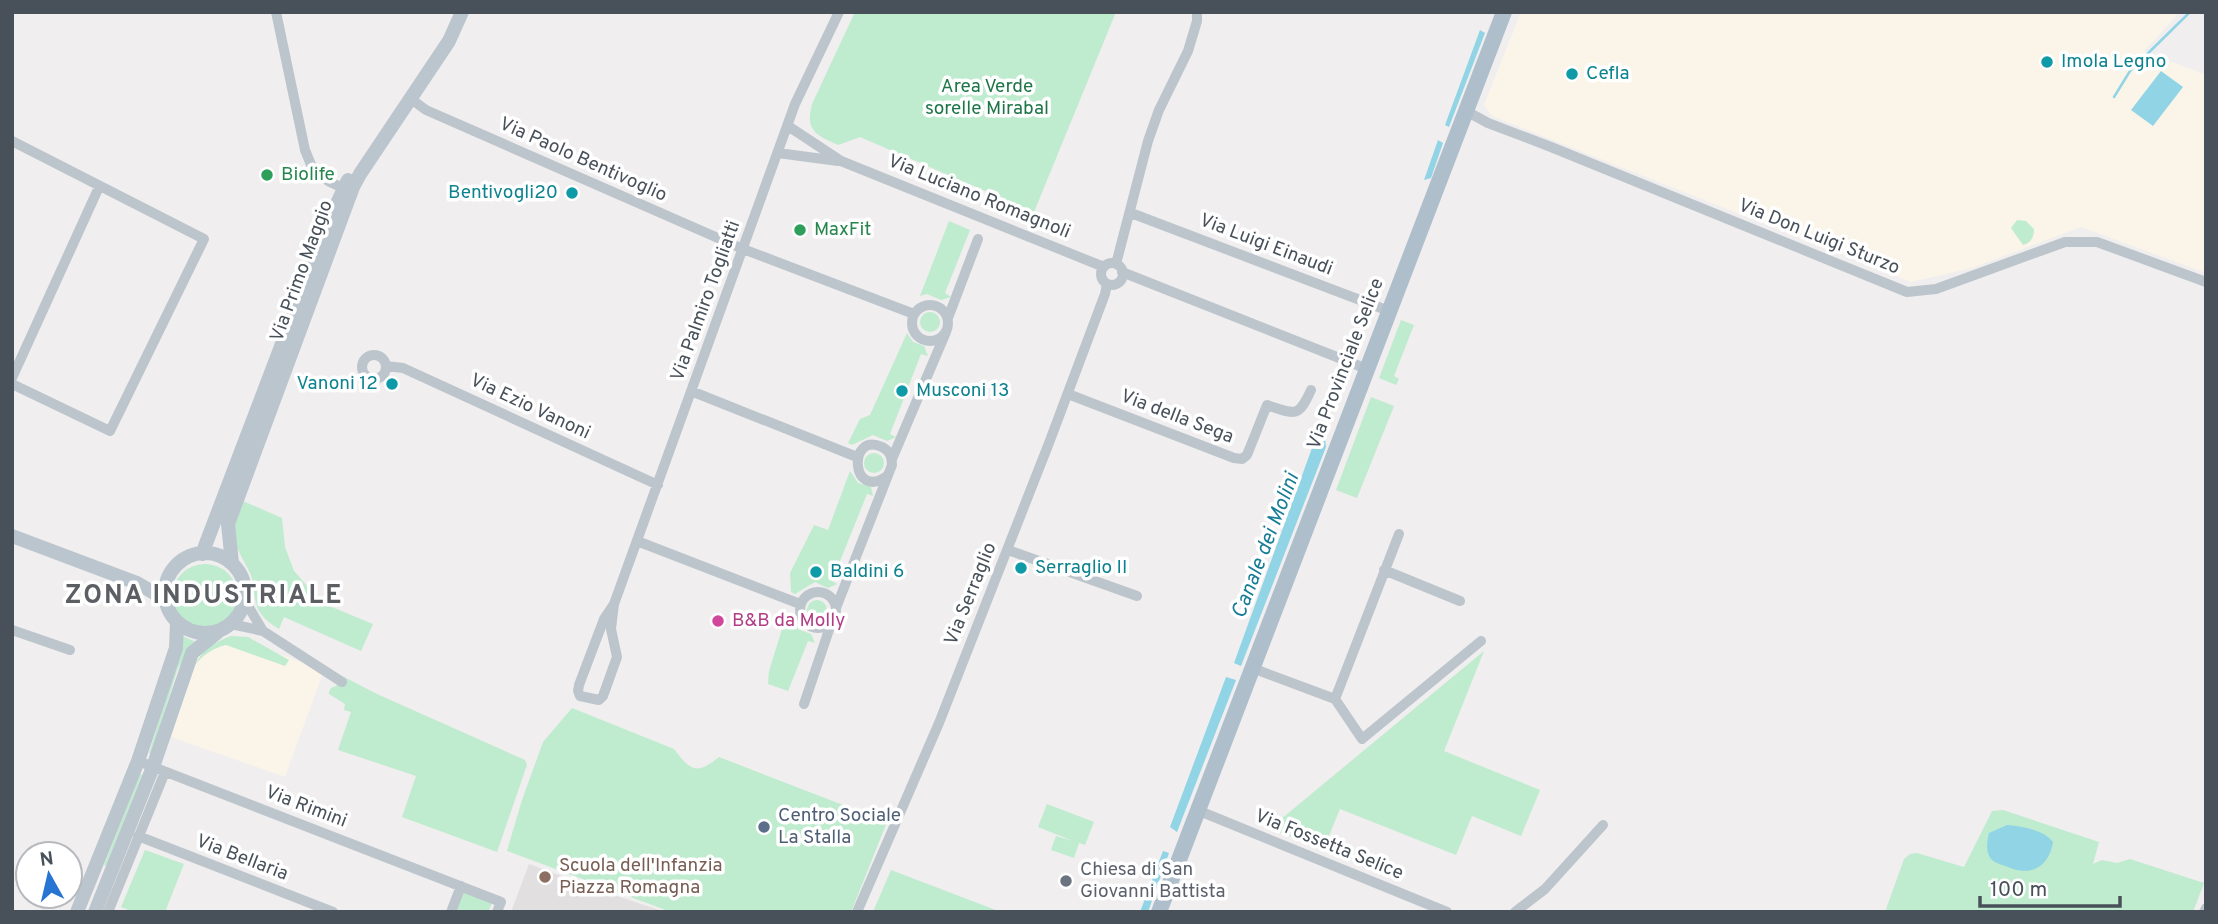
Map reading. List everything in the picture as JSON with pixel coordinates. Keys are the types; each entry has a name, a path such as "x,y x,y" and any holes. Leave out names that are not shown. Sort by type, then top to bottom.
{"main road":[{"name":"Via Provinciale Selice","path":"1159,912 1504,12"}],"street":[{"path":"276,12 305,150 314,172 343,188"},
{"name":"Via Primo Maggio","path":"202,554 343,188 437,42 452,12"},
{"name":"Via Primo Maggio","path":"245,601 245,587 232,563 228,524 353,187 449,41 462,12"},
{"path":"823,12 838,15"},
{"path":"1107,284 1120,282 1119,268 1148,141 1159,110 1188,51 1197,12"},
{"name":"Via Palmiro Togliatti","path":"614,604 604,619 579,685 580,696 592,700 599,700 603,696 617,657 611,629 614,604 795,104 838,15"},
{"name":"Via Paolo Bentivoglio","path":"411,99 426,110 743,249 914,314"},
{"name":"Via Don Luigi Sturzo","path":"1466,111 1488,123 1908,292 1936,289 2065,242 2082,240 2097,242 2206,282"},
{"name":"Via Luciano Romagnoli","path":"788,126 841,161 1104,267"},
{"path":"12,141 204,239 110,431 12,384"},
{"name":"Via Luciano Romagnoli","path":"778,153 841,161"},
{"path":"12,378 99,187"},
{"name":"Via Luigi Einaudi","path":"1131,213 1390,311"},
{"path":"804,704 836,607 891,471 892,459 946,332 948,318 978,239"},
{"path":"1104,267 1111,263 1367,369"},
{"name":"Via Serraglio","path":"857,912 939,723 1068,394 1105,294 1107,284 1101,276 1104,267"},
{"path":"946,332 942,337 930,341 918,337 912,326 914,314 924,306 941,308 948,318"},
{"name":"Via Ezio Vanoni","path":"386,366 403,368 658,485"},
{"name":"Via della Sega","path":"1068,394 1242,459 1247,455 1267,405 1286,411 1299,410 1304,406 1311,390"},
{"path":"691,391 858,457"},
{"path":"887,476 876,481 865,478 858,469 858,457 865,448 876,445 886,450 892,459"},
{"path":"1335,699 1399,534"},
{"path":"12,536 137,583 166,600"},
{"path":"637,541 800,604"},
{"path":"1008,550 1137,596"},
{"path":"232,563 213,554 202,554 182,561 168,578 166,600 170,611 177,622 197,632 208,633 225,627 263,631"},
{"path":"1384,570 1460,601"},
{"path":"137,583 168,578"},
{"path":"832,621 822,628 811,627 802,620 800,604 808,594 820,592 831,597 836,607"},
{"path":"103,911 138,836 192,653 240,613 245,601"},
{"path":"245,601 263,631 342,682"},
{"path":"77,912 138,761 176,648 177,622"},
{"path":"12,630 70,650"},
{"path":"1252,668 1335,699 1362,738 1481,641"},
{"name":"Via Rimini","path":"138,761 501,901 497,912"},
{"path":"103,911 159,770"},
{"name":"Via Fossetta Selice","path":"1197,810 1447,912"},
{"path":"1515,912 1545,889 1603,825"},
{"name":"Via Bellaria","path":"138,836 332,912"},
{"path":"452,912 461,886"}],"shaded area":[{"path":"1521,12 2180,12 2144,51 2206,75 2206,273 2081,227 1972,268 1911,282 1492,116 1484,105"},
{"path":"231,637 324,670 285,777 171,737 198,657 211,645"},
{"name":"Scuola dell'Infanzia Piazza Romagna","path":"529,864 602,891 665,912 511,912"}],"green space":[{"name":"Area Verde sorelle Mirabal","path":"855,12 1116,12 1034,212 860,137 838,145 814,131 810,120 812,104"},
{"path":"2017,220 2026,221 2034,229 2032,239 2023,245 2011,228"},
{"path":"949,221 970,230 945,293 951,297 941,300 927,294 920,296"},
{"path":"930,312 937,315 940,322 937,329 930,332 923,329 920,322 923,315"},
{"path":"1401,320 1414,325 1394,376 1399,379 1396,385 1379,378"},
{"path":"907,333 913,342 924,346 928,356 921,354 890,434 896,437 887,441 873,435 852,445 848,443 860,419 870,415"},
{"path":"1371,397 1394,406 1357,498 1336,490"},
{"path":"874,453 881,456 884,463 881,470 874,473 867,470 864,463 867,456"},
{"path":"850,471 858,483 871,487 873,496 867,494 832,581 837,584 828,588 815,582 795,594 791,592 790,573 814,525 828,530"},
{"path":"243,501 282,518 285,547 294,571 322,603 373,624 361,651 284,617 279,629 261,614 250,573 234,534"},
{"path":"205,564 218,567 228,574 235,584 238,597 235,610 228,620 218,627 205,630 192,627 182,620 175,610 172,597 175,584 182,574 192,567"},
{"path":"817,600 824,603 827,610 824,617 817,620 810,617 807,610 810,603"},
{"path":"787,613 791,615 798,629 811,634 815,643 808,641 788,691 768,684 769,671"},
{"path":"180,635 196,642 178,668 151,754 149,753 176,666"},
{"path":"231,636 248,637 289,660 285,666 226,645 209,652 195,665 210,647"},
{"path":"1484,651 1444,751 1540,790 1521,836 1472,816 1456,855 1340,809 1324,848 1269,829"},
{"path":"342,676 525,760 527,765 497,852 402,817 416,776 338,750 351,712 344,710 345,704 329,692"},
{"path":"572,708 674,749 694,768 705,767 719,757 887,822 851,912 671,912 507,851 543,742"},
{"path":"140,773 142,775 106,866 104,865"},
{"path":"1047,804 1094,822 1085,845 1079,843 1074,858 1051,850 1056,836 1073,841 1038,827"},
{"path":"2003,810 2099,842 2093,864 2102,860 2117,863 2130,859 2204,883 2193,912 1885,912 1904,859 1917,853 1964,867 1992,811"},
{"path":"145,850 184,864 165,912 133,912 121,907"},
{"path":"891,870 1001,912 873,912"},
{"path":"463,892 492,903 488,912 456,912"}],"water":[{"path":"1480,30 1485,33 1449,127 1445,125"},
{"path":"2161,71 2183,87 2153,126 2131,110"},
{"path":"1438,140 1443,143 1431,178 1424,180"},
{"path":"1316,437 1325,439 1326,447 1241,666 1234,663"},
{"path":"1226,677 1236,680 1177,832 1170,827"},
{"path":"2007,825 2032,829 2053,842 2043,864 2024,871 1992,860 1987,850 1989,833"},
{"path":"1163,851 1169,853 1148,912 1140,912"}],"waterway":[{"path":"2114,97 2130,71 2190,12"}],"place":[{"name":"Imola Legno","path":"2047,62"},
{"name":"Cefla","path":"1572,74"},
{"name":"Biolife","path":"267,175"},
{"name":"Bentivogli20","path":"572,193"},
{"name":"MaxFit","path":"800,230"},
{"name":"Vanoni 12","path":"392,384"},
{"name":"Musconi 13","path":"902,391"},
{"name":"Serraglio II","path":"1021,568"},
{"name":"Baldini 6","path":"816,572"},
{"name":"B&B da Molly","path":"718,621"},
{"name":"Centro Sociale La Stalla","path":"764,827"},
{"name":"Scuola dell'Infanzia Piazza Romagna","path":"545,877"},
{"name":"Chiesa di San Giovanni Battista","path":"1066,881"}],"district":[{"name":"ZONA INDUSTRIALE","path":"204,596"}],"water label":[{"name":"Canale dei Molini","path":"1266,546"}]}
